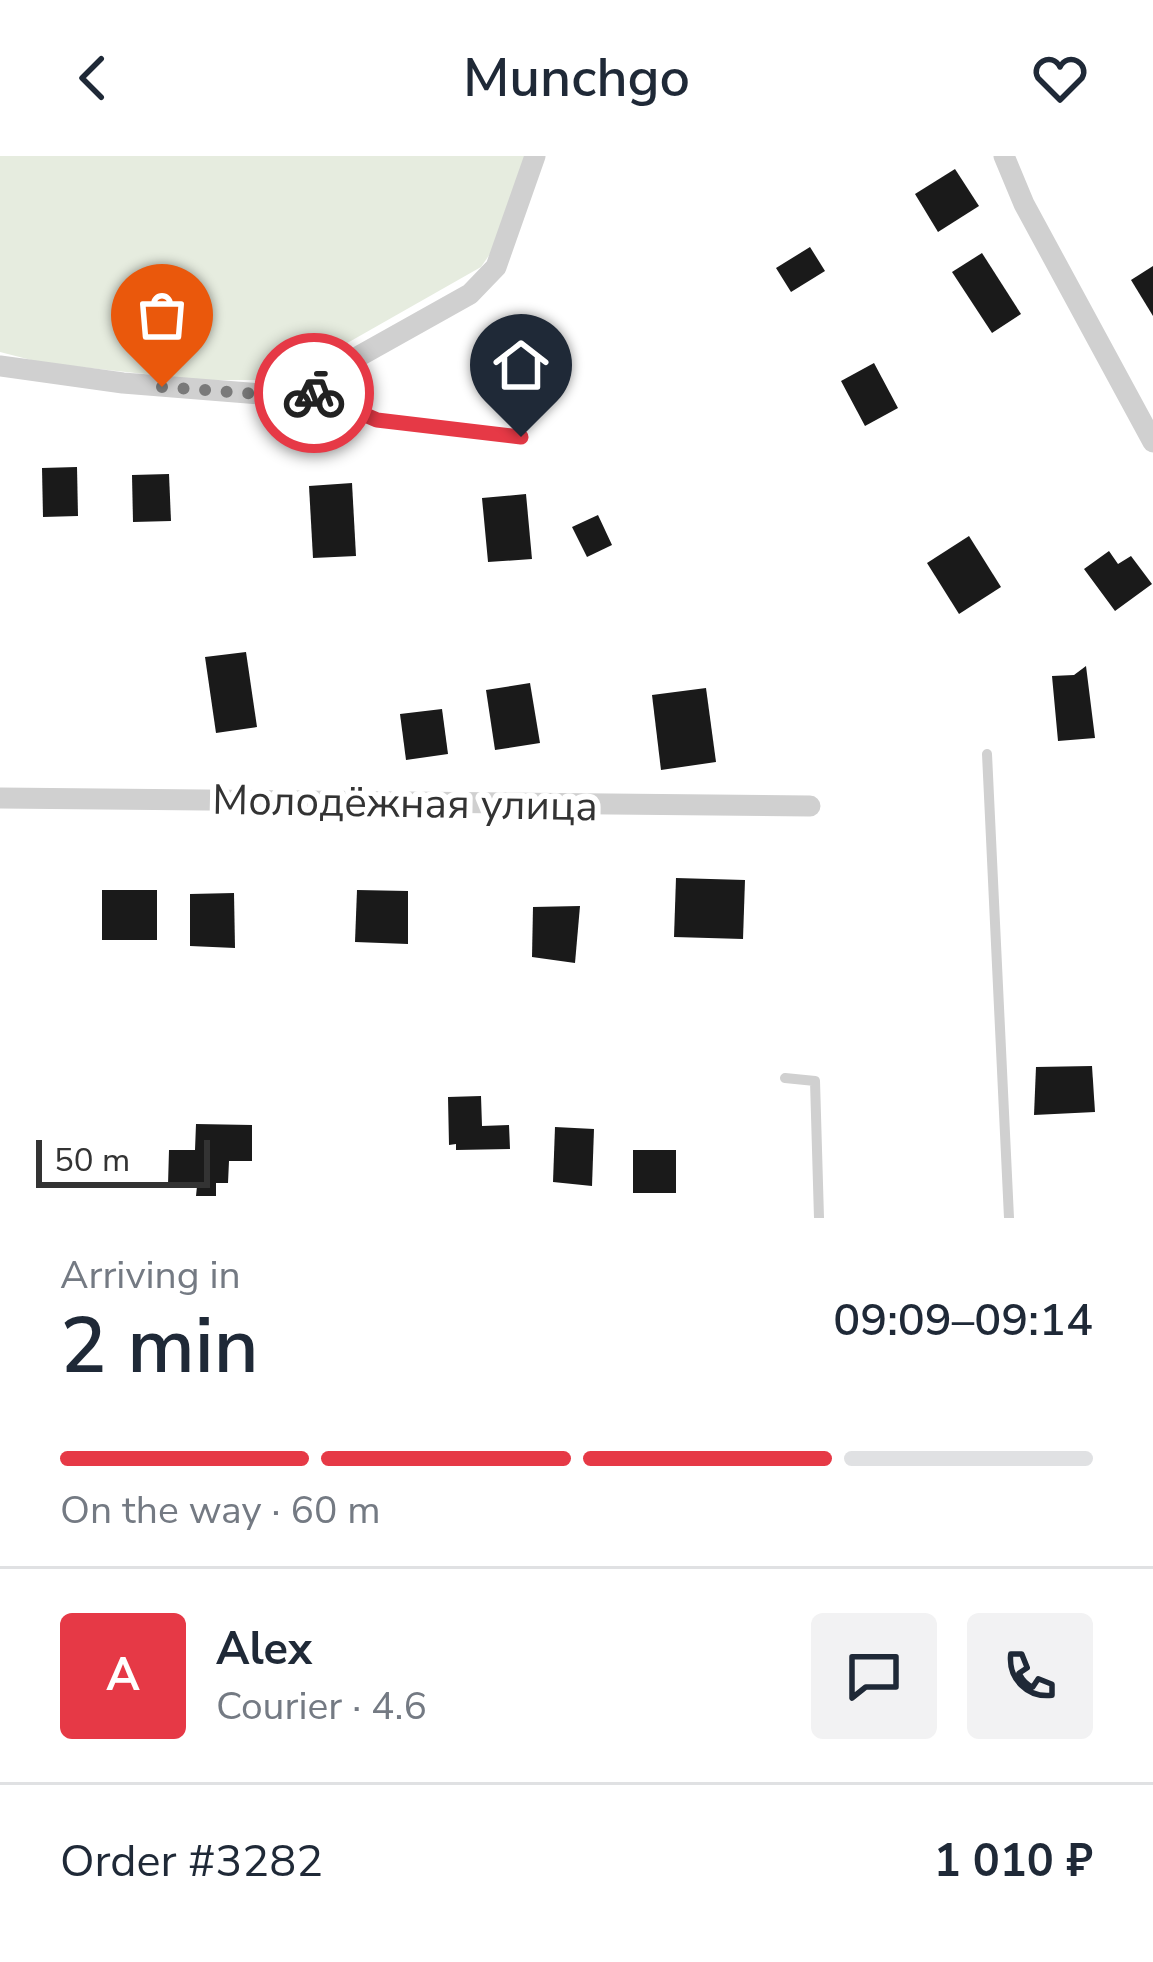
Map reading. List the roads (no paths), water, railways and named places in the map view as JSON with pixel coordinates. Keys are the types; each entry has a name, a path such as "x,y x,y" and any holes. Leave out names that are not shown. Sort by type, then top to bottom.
{"street":[{"path":"0,365 123,383 273,395 301,385 470,294 496,267 535,156"},
{"path":"1004,156 1024,204 1153,442"},
{"name":"Молодёжная улица","path":"0,798 810,806"}],"lane":[{"path":"301,385 377,420 521,437"},
{"path":"987,754 1009,1218"},
{"path":"785,1078 815,1081 819,1218"}]}
